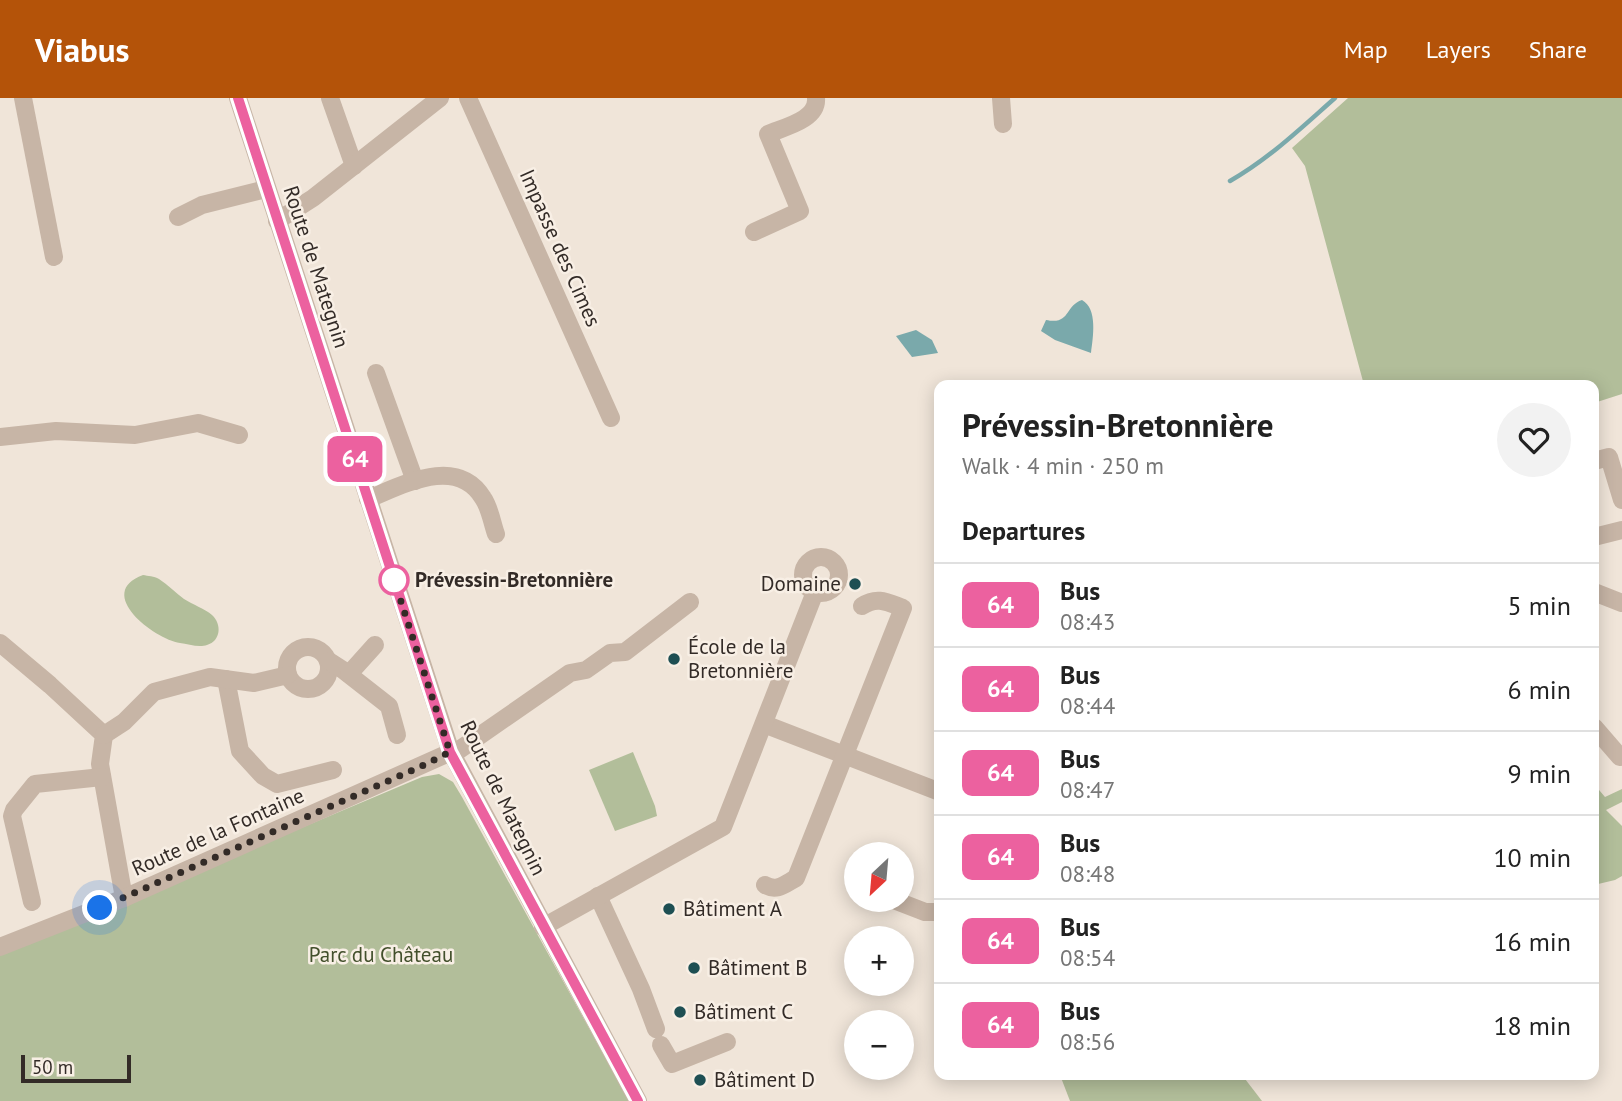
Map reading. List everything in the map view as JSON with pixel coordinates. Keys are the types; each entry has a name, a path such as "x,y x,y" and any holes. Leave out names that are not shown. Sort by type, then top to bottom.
{"street":[{"path":"23,98 54,257"},
{"name":"Route de Mategnin","path":"238,98 450,752 638,1101"},
{"path":"330,98 354,166"},
{"path":"277,221 313,198 440,98"},
{"name":"Impasse des Cimes","path":"468,98 611,418"},
{"path":"754,232 800,211 768,134 806,118 817,104 816,98"},
{"path":"1001,98 1003,124"},
{"path":"178,218 202,205 266,189"},
{"path":"376,373 415,481"},
{"path":"0,437 56,431 135,435 198,423 239,435"},
{"path":"1599,460 1609,457 1622,500"},
{"path":"368,499 440,474 455,476 477,489 484,499 496,534"},
{"path":"1599,536 1622,530"},
{"path":"543,927 723,827 815,592"},
{"path":"1599,594 1622,603"},
{"path":"765,885 777,889 796,878 802,866 903,608 878,599 870,600 862,606"},
{"name":"Route de la Fontaine","path":"0,947 124,898 459,750 480,738 570,673 586,670 610,653 625,652 690,602"},
{"path":"0,643 104,735"},
{"path":"349,674 375,645"},
{"path":"328,661 329,674 324,682 312,689 297,687 288,675 287,662 291,655 301,648 315,648 322,652 328,661 389,706 397,735"},
{"path":"124,898 100,764 104,735 124,722 154,692 210,677 254,683 288,675"},
{"path":"226,679 240,751 263,776 277,784 333,770"},
{"path":"764,724 934,790"},
{"path":"1599,733 1620,757 1622,755"},
{"path":"32,902 12,816 14,810 35,784 103,777"},
{"path":"598,896 672,1064 727,1042"},
{"path":"914,908 925,912 934,909"}],"green space":[{"path":"1348,98 1622,98 1622,394 1599,401 1599,380 1363,380 1305,166 1292,148"},
{"path":"143,575 159,579 184,599 212,615 219,627 215,640 204,646 180,643 169,640 144,624 133,614 126,603 124,593 129,583"},
{"path":"633,752 657,816 615,831 589,770"},
{"name":"Parc du Château","path":"439,774 453,782 462,797 629,1101 0,1101 0,955 422,777"},
{"path":"1622,789 1622,802 1606,810 1622,826 1622,876 1599,884 1599,790 1605,797"},
{"path":"1062,1080 1246,1080 1262,1101 1070,1101"}],"water":[{"path":"1082,300 1087,304 1092,317 1091,353 1055,340 1041,331 1046,320 1060,320 1072,306"},
{"path":"916,330 932,340 938,353 912,357 896,336"}],"waterway":[{"path":"1230,181 1272,153 1335,98"}],"bus line":[{"name":"64","path":"238,98 450,752 638,1101"}],"place":[{"name":"Prévessin-Bretonnière","path":"394,580"},
{"name":"Domaine","path":"855,584"},
{"name":"École de la Bretonnière","path":"674,659"},
{"name":"Bâtiment A","path":"669,909"},
{"name":"Bâtiment B","path":"694,968"},
{"name":"Bâtiment C","path":"680,1012"},
{"name":"Bâtiment D","path":"700,1080"}],"route":[{"path":"100,908 450,752 394,580"}]}
